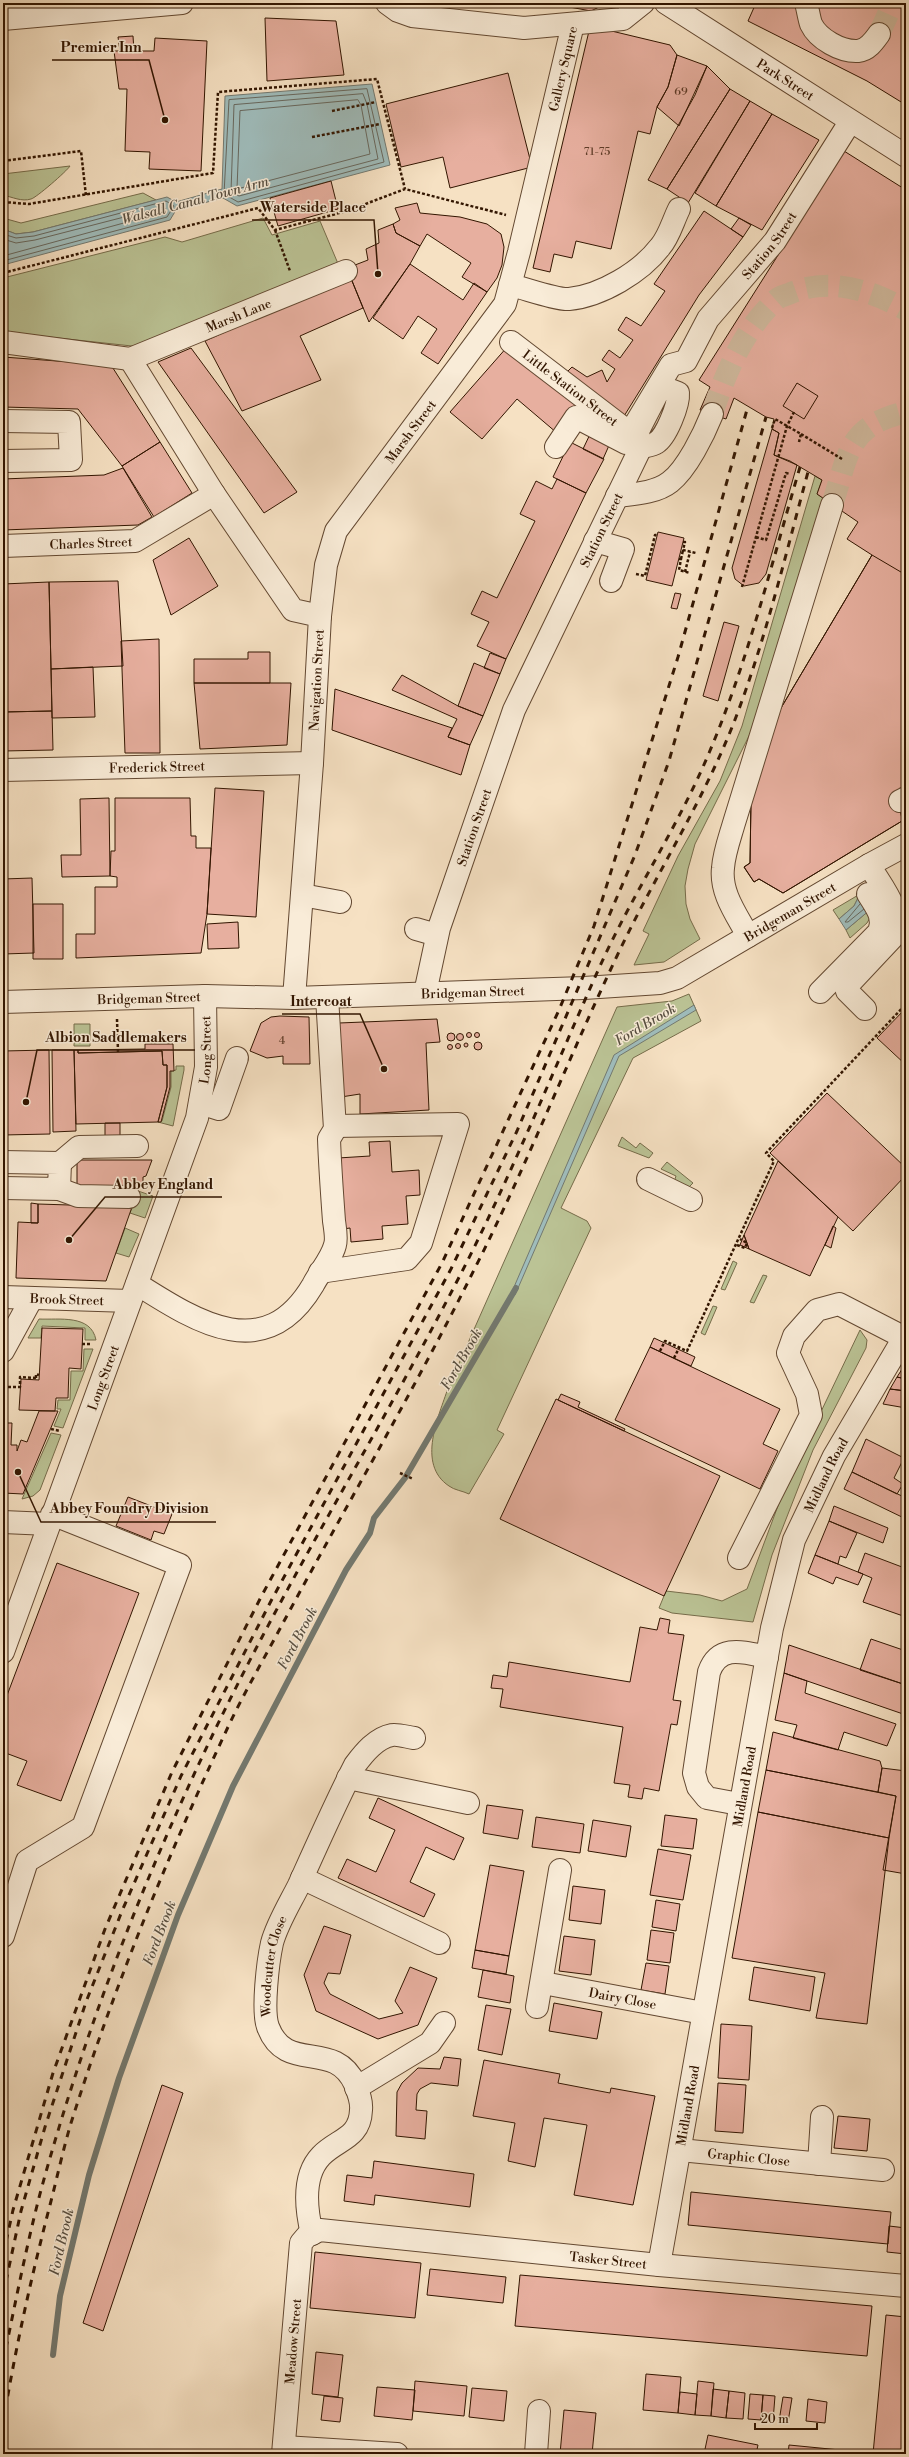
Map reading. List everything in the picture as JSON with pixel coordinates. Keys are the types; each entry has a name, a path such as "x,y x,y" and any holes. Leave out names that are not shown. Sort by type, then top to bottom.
{"street":[{"path":"3,19 182,3"},
{"name":"Gallery Square","path":"387,3 398,11 412,16 524,28 572,24 519,252"},
{"path":"572,24 623,19 644,3"},
{"name":"Park Street","path":"666,3 850,122 906,156"},
{"path":"820,3 809,13 817,33 838,47 858,51 870,46 879,34"},
{"name":"Station Street","path":"425,993 437,935 514,710 617,496 637,443 671,365 686,361 708,319 775,241 850,122"},
{"path":"510,285 569,299 598,291 626,278 650,259 661,246 679,209"},
{"name":"Marsh Street","path":"320,616 326,565 336,531 505,304 519,252"},
{"name":"Marsh Lane","path":"130,359 346,271"},
{"path":"3,342 130,359"},
{"name":"Little Station Street","path":"511,342 637,443"},
{"name":"Navigation Street","path":"130,359 214,494 293,610 320,616 318,753 302,895 311,998"},
{"path":"617,496 644,493 670,482 697,448 712,414"},
{"path":"556,447 576,417 637,443"},
{"path":"3,420 69,422 71,460 3,460"},
{"name":"Charles Street","path":"3,546 135,541 214,494"},
{"path":"748,936 730,904 724,888 723,868 734,823 832,505"},
{"path":"595,541 623,548 611,581"},
{"name":"Frederick Street","path":"3,770 318,753"},
{"name":"Bridgeman Street","path":"3,1002 204,996 311,998 584,988 660,983 677,978 862,869 906,845"},
{"path":"820,992 842,964 876,937 882,924 862,869"},
{"path":"862,869 898,919 897,930 892,938 846,987 847,991 865,1009"},
{"path":"302,895 340,902"},
{"path":"416,929 437,935"},
{"name":"Long Street","path":"3,1652 50,1519 198,1118 206,1067 204,996"},
{"path":"311,998 316,1074"},
{"path":"134,1293 207,1324 236,1331 260,1330 278,1323 294,1312 320,1272 336,1245 328,1139 335,1126 311,998"},
{"name":"Long Street","path":"200,1103 219,1109 237,1058"},
{"path":"320,1272 407,1259 421,1243 458,1124 335,1126"},
{"path":"3,1162 60,1163 79,1147 137,1146"},
{"path":"59,1189 60,1163"},
{"path":"648,1179 691,1200"},
{"path":"3,1188 59,1189 78,1196 129,1197"},
{"name":"Brook Street","path":"3,1297 32,1298 134,1293"},
{"path":"3,1351 32,1298"},
{"path":"739,1558 810,1415 807,1394 788,1353 794,1336 817,1310 839,1304 905,1336"},
{"name":"Midland Road","path":"659,2265 739,1804 767,1657 794,1540 834,1456 905,1336"},
{"path":"3,1522 50,1519 180,1565 83,1827 27,1861 3,1936"},
{"path":"739,1804 707,1798 698,1787 694,1773 708,1672 713,1661 721,1655 738,1651 767,1657"},
{"name":"Woodcutter Close","path":"312,2234 308,2217 307,2194 313,2167 322,2155 345,2140 355,2130 361,2110 356,2088 350,2073 333,2059 300,2055 286,2050 268,2028 265,2014 272,1942 348,1778 364,1753 378,1742 392,1735 414,1738"},
{"path":"348,1778 468,1803"},
{"path":"537,2007 543,1983 560,1870"},
{"path":"302,1878 439,1944"},
{"name":"Dairy Close","path":"543,1983 703,2013"},
{"path":"356,2088 430,2043 444,2023"},
{"path":"819,2164 822,2117"},
{"name":"Graphic Close","path":"680,2150 883,2170"},
{"name":"Tasker Street","path":"312,2234 327,2230 659,2265 906,2286"},
{"name":"Meadow Street","path":"283,2451 301,2243 312,2234"},
{"path":"536,2454 539,2411"},
{"path":"283,2451 397,2454"}],"path":[{"path":"3,202 29,204 86,196 212,173 218,92 376,79 405,189"},
{"path":"332,111 376,102"},
{"path":"312,137 380,124"},
{"path":"3,161 81,150 86,196"},
{"path":"275,230 347,210 405,189 527,220"},
{"path":"3,273 258,208 275,230 297,290"},
{"path":"742,587 787,426 794,412"},
{"path":"772,428 775,419 842,459"},
{"path":"799,442 802,434"},
{"path":"756,537 766,540 786,473 790,474"},
{"path":"683,542 686,542 680,559 679,570 690,573"},
{"path":"683,550 696,553"},
{"path":"685,572 690,552"},
{"path":"116,999 118,1052"},
{"path":"660,1351 665,1341 687,1351 774,1162 766,1153 906,1004"},
{"path":"737,1245 745,1248 747,1242 740,1239"},
{"path":"82,1344 97,1344"},
{"path":"674,1358 679,1348"},
{"path":"16,1393 17,1387 20,1387 20,1378 36,1379 36,1374 39,1375"},
{"path":"3,1387 17,1387"},
{"path":"51,1429 64,1432"},
{"path":"400,1473 413,1480"}],"green space":[{"path":"70,166 34,198 21,200 3,195 3,174"},
{"path":"143,193 156,200 33,232 16,234 3,229 3,218 21,223"},
{"path":"263,218 272,235 320,221 339,266 141,347 3,332 3,278 165,237 182,242"},
{"path":"815,476 822,480 817,494 823,498 755,724 695,844 688,869 685,886 686,904 690,919 700,939 664,962 634,965 649,934 643,931 678,856 720,781 742,726"},
{"path":"860,894 854,906 839,919 833,910"},
{"path":"871,909 872,914 867,923 850,938 846,930"},
{"path":"689,994 701,1021 633,1058 561,1208 587,1221 591,1228 497,1430 504,1434 469,1494 453,1489 439,1477 434,1465 432,1453 436,1426 448,1388 617,1007 672,1001"},
{"path":"74,1024 90,1024 90,1046 74,1046"},
{"path":"176,1066 184,1066 184,1070 173,1126 158,1122 162,1121 171,1087 171,1071 176,1070"},
{"path":"622,1137 636,1148 640,1143 653,1153 649,1158 618,1146"},
{"path":"667,1162 693,1183 689,1187 674,1182 676,1176 661,1169"},
{"path":"138,1191 153,1196 145,1218 130,1213"},
{"path":"125,1228 139,1234 129,1257 116,1253"},
{"path":"733,1261 737,1263 725,1290 721,1289"},
{"path":"763,1275 767,1276 754,1303 750,1302"},
{"path":"713,1306 717,1307 705,1335 701,1333"},
{"path":"39,1319 65,1319 81,1322 88,1326 93,1332 96,1340 85,1340 85,1328 42,1326 41,1338 28,1338"},
{"path":"860,1330 867,1340 866,1348 813,1450 772,1555 753,1622 672,1613 659,1608 666,1591 700,1595 722,1601 747,1589 785,1487"},
{"path":"84,1349 93,1349 63,1428 54,1426 61,1409 57,1409 58,1400 70,1400 71,1371 83,1371"},
{"path":"51,1433 61,1435 40,1490 33,1496 22,1499"}],"water":[{"name":"Walsall Canal Town Arm","path":"372,84 390,165 237,206 223,198 176,210 170,220 3,265 3,229 16,234 33,232 167,197 176,202 222,189 225,96"},
{"path":"860,894 871,909 846,930 839,919 854,906"},
{"path":"694,1005 696,1010 619,1056 515,1295 511,1294 614,1055"}],"building":[{"path":"548,3 607,3 591,11"},
{"path":"756,3 906,3 906,105 867,81 748,21"},
{"path":"265,18 336,21 344,75 267,81"},
{"path":"599,28 670,45 677,55 668,87 657,107 650,134 638,131 611,249 576,241 572,258 554,254 550,272 533,268 589,31"},
{"path":"133,36 134,51 154,51 155,38 207,41 201,171 149,169 150,152 125,151 127,89 119,89 114,51 120,51 118,37"},
{"path":"677,55 707,66 679,126 657,107 668,87"},
{"path":"707,66 730,89 667,189 648,180 695,95"},
{"path":"508,73 532,167 450,188 443,157 401,167 386,104"},
{"path":"730,89 750,101 688,203 667,189"},
{"path":"750,101 772,114 716,206 695,193"},
{"path":"772,114 819,140 762,230 716,206"},
{"path":"844,151 906,190 906,790 899,795 902,821 783,893 759,879 754,882 744,867 750,863 751,800 778,713 872,555 847,539 858,522 817,494 822,480 790,461 774,455 779,433 772,429 774,419 766,417 734,398 726,419 700,410 710,387 699,380"},
{"path":"331,181 338,209 278,226 270,198"},
{"path":"417,203 420,213 460,217 487,224 501,234 504,247 502,265 497,278 487,292 462,277 471,263 427,234 420,246 396,233 393,224 400,220 395,208"},
{"path":"704,211 743,237 699,295 621,421 565,374 572,367 587,377 602,370 607,382 615,369 602,360 609,350 620,358 633,340 618,330 626,317 641,326 665,291 654,284"},
{"path":"739,218 751,225 743,237 731,229"},
{"path":"393,224 396,233 420,246 410,264 369,322 350,276 357,273 355,265 368,260 366,249 379,243 378,230"},
{"path":"410,264 463,300 474,283 487,292 438,364 421,353 437,329 418,316 403,339 373,318"},
{"path":"350,276 363,308 300,336 321,380 242,411 205,341"},
{"path":"508,346 579,407 557,433 517,399 482,439 450,412"},
{"path":"191,348 297,492 264,513 158,362"},
{"path":"3,357 111,365 160,442 122,466 78,409 3,407"},
{"path":"797,383 818,396 804,419 783,406"},
{"path":"772,429 779,433 774,455 797,465 766,574 759,583 744,586 735,579 732,568"},
{"path":"592,430 611,441 603,459 583,449"},
{"path":"160,442 192,493 154,517 122,466"},
{"path":"570,442 604,459 586,493 553,477"},
{"path":"123,468 152,517 138,525 3,530 3,479 104,475"},
{"path":"557,479 586,493 506,659 477,646 489,622 471,614 482,591 497,598 535,521 520,514 536,481 552,489"},
{"path":"658,532 684,538 672,586 646,580"},
{"path":"189,538 218,586 171,615 153,560"},
{"path":"872,555 906,575 906,790 899,795 902,821 783,893 759,879 754,882 744,867 750,863 751,800 778,713"},
{"path":"118,581 123,666 51,669 49,582"},
{"path":"49,582 52,711 3,712 3,584"},
{"path":"675,593 681,594 677,609 671,608"},
{"path":"724,622 739,626 718,701 703,696"},
{"path":"159,639 160,753 125,753 121,641"},
{"path":"248,652 270,652 270,683 194,683 194,659 248,659"},
{"path":"490,653 506,659 500,674 484,668"},
{"path":"474,663 500,674 483,716 458,706"},
{"path":"93,667 95,717 52,718 51,669"},
{"path":"402,675 458,706 483,716 470,745 448,737 457,719 392,690"},
{"path":"194,683 291,683 287,745 200,749"},
{"path":"335,689 452,728 448,737 470,745 461,775 332,730"},
{"path":"52,711 53,750 3,751 3,712"},
{"path":"215,788 264,791 256,917 207,914"},
{"path":"109,798 110,876 62,877 61,855 81,855 80,799"},
{"path":"115,798 190,798 191,836 196,836 196,848 211,848 207,914 201,953 76,958 76,934 95,934 95,887 117,887 117,877 110,876 111,851 115,851"},
{"path":"906,799 906,818 902,819 900,800"},
{"path":"32,878 34,953 3,954 3,879"},
{"path":"33,904 63,904 63,959 33,959"},
{"path":"238,922 239,948 208,949 207,924"},
{"path":"906,1008 906,1065 877,1038"},
{"path":"271,1017 309,1017 310,1064 283,1064 283,1056 267,1058 250,1051 261,1023"},
{"path":"437,1019 440,1042 426,1043 429,1110 360,1114 360,1094 341,1097 339,1023"},
{"path":"451,1033 454,1034 454,1040 451,1041 448,1040 447,1037 448,1034"},
{"path":"467,1033 471,1033 471,1037 467,1037"},
{"path":"475,1033 479,1033 479,1037 475,1037"},
{"path":"460,1034 463,1037 460,1040 457,1037"},
{"path":"478,1042 481,1043 481,1049 478,1050 475,1049 474,1046 475,1043"},
{"path":"464,1043 468,1043 468,1047 464,1047"},
{"path":"145,1044 173,1044 174,1071 170,1071 170,1087 161,1122 158,1122 167,1087 167,1065 163,1065 162,1051 78,1053 78,1050 145,1049"},
{"path":"456,1044 460,1044 460,1048 456,1048"},
{"path":"448,1045 452,1045 452,1049 448,1049"},
{"path":"49,1050 50,1134 3,1135 3,1051"},
{"path":"52,1050 74,1050 76,1131 53,1132"},
{"path":"74,1050 78,1050 78,1053 162,1051 163,1065 167,1065 167,1087 158,1122 76,1124"},
{"path":"827,1093 906,1168 906,1175 853,1231 770,1153"},
{"path":"105,1123 120,1123 120,1155 105,1155"},
{"path":"390,1141 392,1172 419,1170 420,1195 406,1196 408,1224 382,1226 383,1239 351,1242 350,1228 343,1229 338,1158 370,1156 369,1142"},
{"path":"77,1160 152,1160 146,1176 143,1177 143,1187 77,1187"},
{"path":"778,1161 838,1217 810,1276 749,1249 744,1235"},
{"path":"31,1203 38,1204 38,1223 31,1223"},
{"path":"38,1204 132,1207 106,1281 16,1278 18,1222 38,1223"},
{"path":"833,1226 836,1228 831,1248 825,1245"},
{"path":"744,1235 747,1243 749,1249 740,1245"},
{"path":"42,1328 83,1329 81,1369 69,1368 68,1398 56,1398 55,1411 19,1410 21,1379 39,1380"},
{"path":"654,1338 695,1357 691,1366 650,1347"},
{"path":"650,1347 780,1409 763,1444 778,1451 760,1489 615,1420"},
{"path":"906,1363 906,1379 897,1377"},
{"path":"897,1377 906,1379 906,1391 890,1389"},
{"path":"890,1389 906,1391 906,1408 883,1404"},
{"path":"561,1394 580,1402 578,1407 625,1429 624,1431 558,1400"},
{"path":"556,1399 720,1476 664,1596 500,1519"},
{"path":"39,1411 58,1411 23,1494 3,1493 3,1423 12,1423 11,1445 17,1445 17,1451 21,1440 27,1442"},
{"path":"866,1439 904,1458 894,1478 903,1484 897,1494 852,1472"},
{"path":"852,1472 906,1498 906,1519 844,1489"},
{"path":"128,1497 172,1514 164,1534 154,1531 151,1540 116,1526"},
{"path":"834,1506 888,1528 883,1543 829,1521"},
{"path":"829,1521 857,1533 846,1558 840,1556 838,1564 815,1555"},
{"path":"865,1553 902,1567 906,1559 906,1617 863,1602 872,1578 858,1572"},
{"path":"815,1555 863,1574 858,1585 836,1577 833,1584 808,1573"},
{"path":"57,1563 139,1593 61,1801 17,1785 27,1761 3,1752 3,1706"},
{"path":"660,1618 670,1620 668,1633 684,1635 673,1700 681,1701 677,1725 671,1724 659,1791 644,1788 642,1799 628,1797 630,1785 614,1783 623,1727 500,1707 503,1689 491,1688 493,1675 507,1677 509,1662 630,1682 640,1627 657,1630"},
{"path":"871,1639 906,1651 906,1685 860,1670"},
{"path":"789,1645 906,1685 906,1715 784,1673"},
{"path":"784,1673 807,1681 805,1693 896,1724 887,1746 844,1732 838,1750 793,1738 797,1725 775,1720"},
{"path":"773,1732 880,1761 882,1768 878,1792 766,1770"},
{"path":"882,1768 906,1771 906,1874 883,1870 896,1796 878,1792"},
{"path":"766,1770 896,1796 889,1838 758,1812"},
{"path":"378,1798 464,1838 454,1860 426,1847 410,1882 435,1894 424,1917 338,1878 347,1859 376,1872 395,1830 369,1818"},
{"path":"487,1805 523,1810 518,1839 483,1833"},
{"path":"758,1812 889,1838 867,2024 816,2018 825,1973 732,1958"},
{"path":"665,1815 697,1819 693,1849 661,1846"},
{"path":"536,1817 584,1824 580,1853 532,1847"},
{"path":"593,1820 631,1826 626,1857 588,1851"},
{"path":"658,1849 691,1855 683,1900 650,1895"},
{"path":"490,1865 524,1871 509,1956 475,1950"},
{"path":"573,1886 605,1890 601,1924 569,1920"},
{"path":"656,1900 680,1904 676,1931 652,1927"},
{"path":"324,1926 351,1935 340,1974 328,1973 324,1983 330,1994 379,2019 403,2013 395,2001 410,1967 437,1978 418,2025 378,2039 316,2011 304,1975"},
{"path":"651,1930 674,1933 670,1963 647,1960"},
{"path":"564,1936 595,1940 591,1975 559,1971"},
{"path":"475,1950 509,1956 506,1974 472,1968"},
{"path":"646,1963 669,1966 665,1994 641,1990"},
{"path":"754,1967 815,1977 810,2011 749,2000"},
{"path":"483,1970 514,1976 510,2003 478,1997"},
{"path":"554,2003 602,2012 597,2039 549,2031"},
{"path":"486,2005 511,2009 502,2055 478,2050"},
{"path":"721,2024 752,2026 749,2080 718,2078"},
{"path":"444,2057 461,2059 458,2086 431,2083 420,2089 417,2094 416,2110 427,2111 425,2139 396,2136 397,2092 402,2083 418,2068 440,2069"},
{"path":"484,2060 560,2074 558,2083 610,2093 611,2088 655,2096 633,2205 574,2195 587,2125 544,2118 535,2167 508,2161 515,2123 473,2116"},
{"path":"718,2083 746,2085 743,2133 715,2131"},
{"path":"162,2085 183,2093 103,2331 83,2323"},
{"path":"838,2116 870,2119 867,2151 834,2148"},
{"path":"374,2161 474,2174 470,2207 375,2195 374,2205 344,2201 347,2175 372,2178"},
{"path":"691,2192 891,2212 888,2244 688,2225"},
{"path":"889,2226 906,2228 906,2254 887,2252"},
{"path":"315,2252 421,2263 415,2318 310,2308"},
{"path":"430,2269 506,2277 503,2303 427,2295"},
{"path":"520,2275 872,2306 867,2356 515,2326"},
{"path":"886,2315 906,2317 906,2411 902,2454 873,2454"},
{"path":"316,2352 343,2355 338,2397 312,2394"},
{"path":"646,2374 681,2377 678,2413 643,2410"},
{"path":"415,2381 467,2386 464,2416 413,2411"},
{"path":"698,2381 714,2383 711,2416 695,2415"},
{"path":"377,2387 415,2390 412,2420 374,2416"},
{"path":"472,2388 507,2391 504,2421 469,2417"},
{"path":"713,2389 729,2391 726,2418 711,2416"},
{"path":"729,2391 745,2393 743,2419 726,2418"},
{"path":"680,2392 697,2394 695,2415 678,2413"},
{"path":"750,2394 763,2395 761,2420 748,2419"},
{"path":"763,2395 775,2396 773,2421 761,2420"},
{"path":"324,2396 343,2398 340,2422 321,2420"},
{"path":"783,2397 792,2398 788,2422 779,2421"},
{"path":"808,2399 827,2402 825,2423 806,2421"},
{"path":"564,2410 596,2413 592,2454 560,2454"},
{"path":"708,2435 758,2445 756,2454 704,2454"},
{"path":"789,2445 840,2450 840,2454 788,2454"}],"waterway":[{"name":"Ford Brook","path":"53,2355 60,2296 89,2175 119,2078 178,1915 233,1786 346,1570 370,1533 374,1518 405,1478 516,1288"}],"tunnel":[{"path":"879,34 893,3"},
{"path":"712,414 723,383 737,352 755,324 777,299 805,288 835,286 865,292 906,310"},
{"path":"832,505 842,470 853,444 861,434 872,425 906,412"}],"railway":[{"path":"3,2255 13,2210 53,2073 105,1929 172,1772 261,1597 442,1263 559,1010 594,926 678,657 748,406"},
{"path":"3,2295 21,2211 45,2127 86,2002 122,1911 181,1776 271,1601 451,1269 517,1131 635,855 669,761 766,417"},
{"path":"3,2362 30,2233 74,2078 113,1968 156,1859 204,1753 263,1635 454,1287 512,1168 600,966 697,780 723,718 748,647 800,467"},
{"path":"3,2424 18,2341 30,2287 71,2123 105,2022 163,1873 241,1700 405,1401 495,1228 617,956 694,808 723,748 736,717 757,657 808,472"}],"place":[{"name":"Premier Inn","path":"165,120"},
{"name":"Waterside Place","path":"378,274"},
{"name":"Intercoat","path":"384,1069"},
{"name":"Albion Saddlemakers","path":"26,1102"},
{"name":"Abbey England","path":"69,1240"},
{"name":"Abbey Foundry Division","path":"18,1472"}]}
